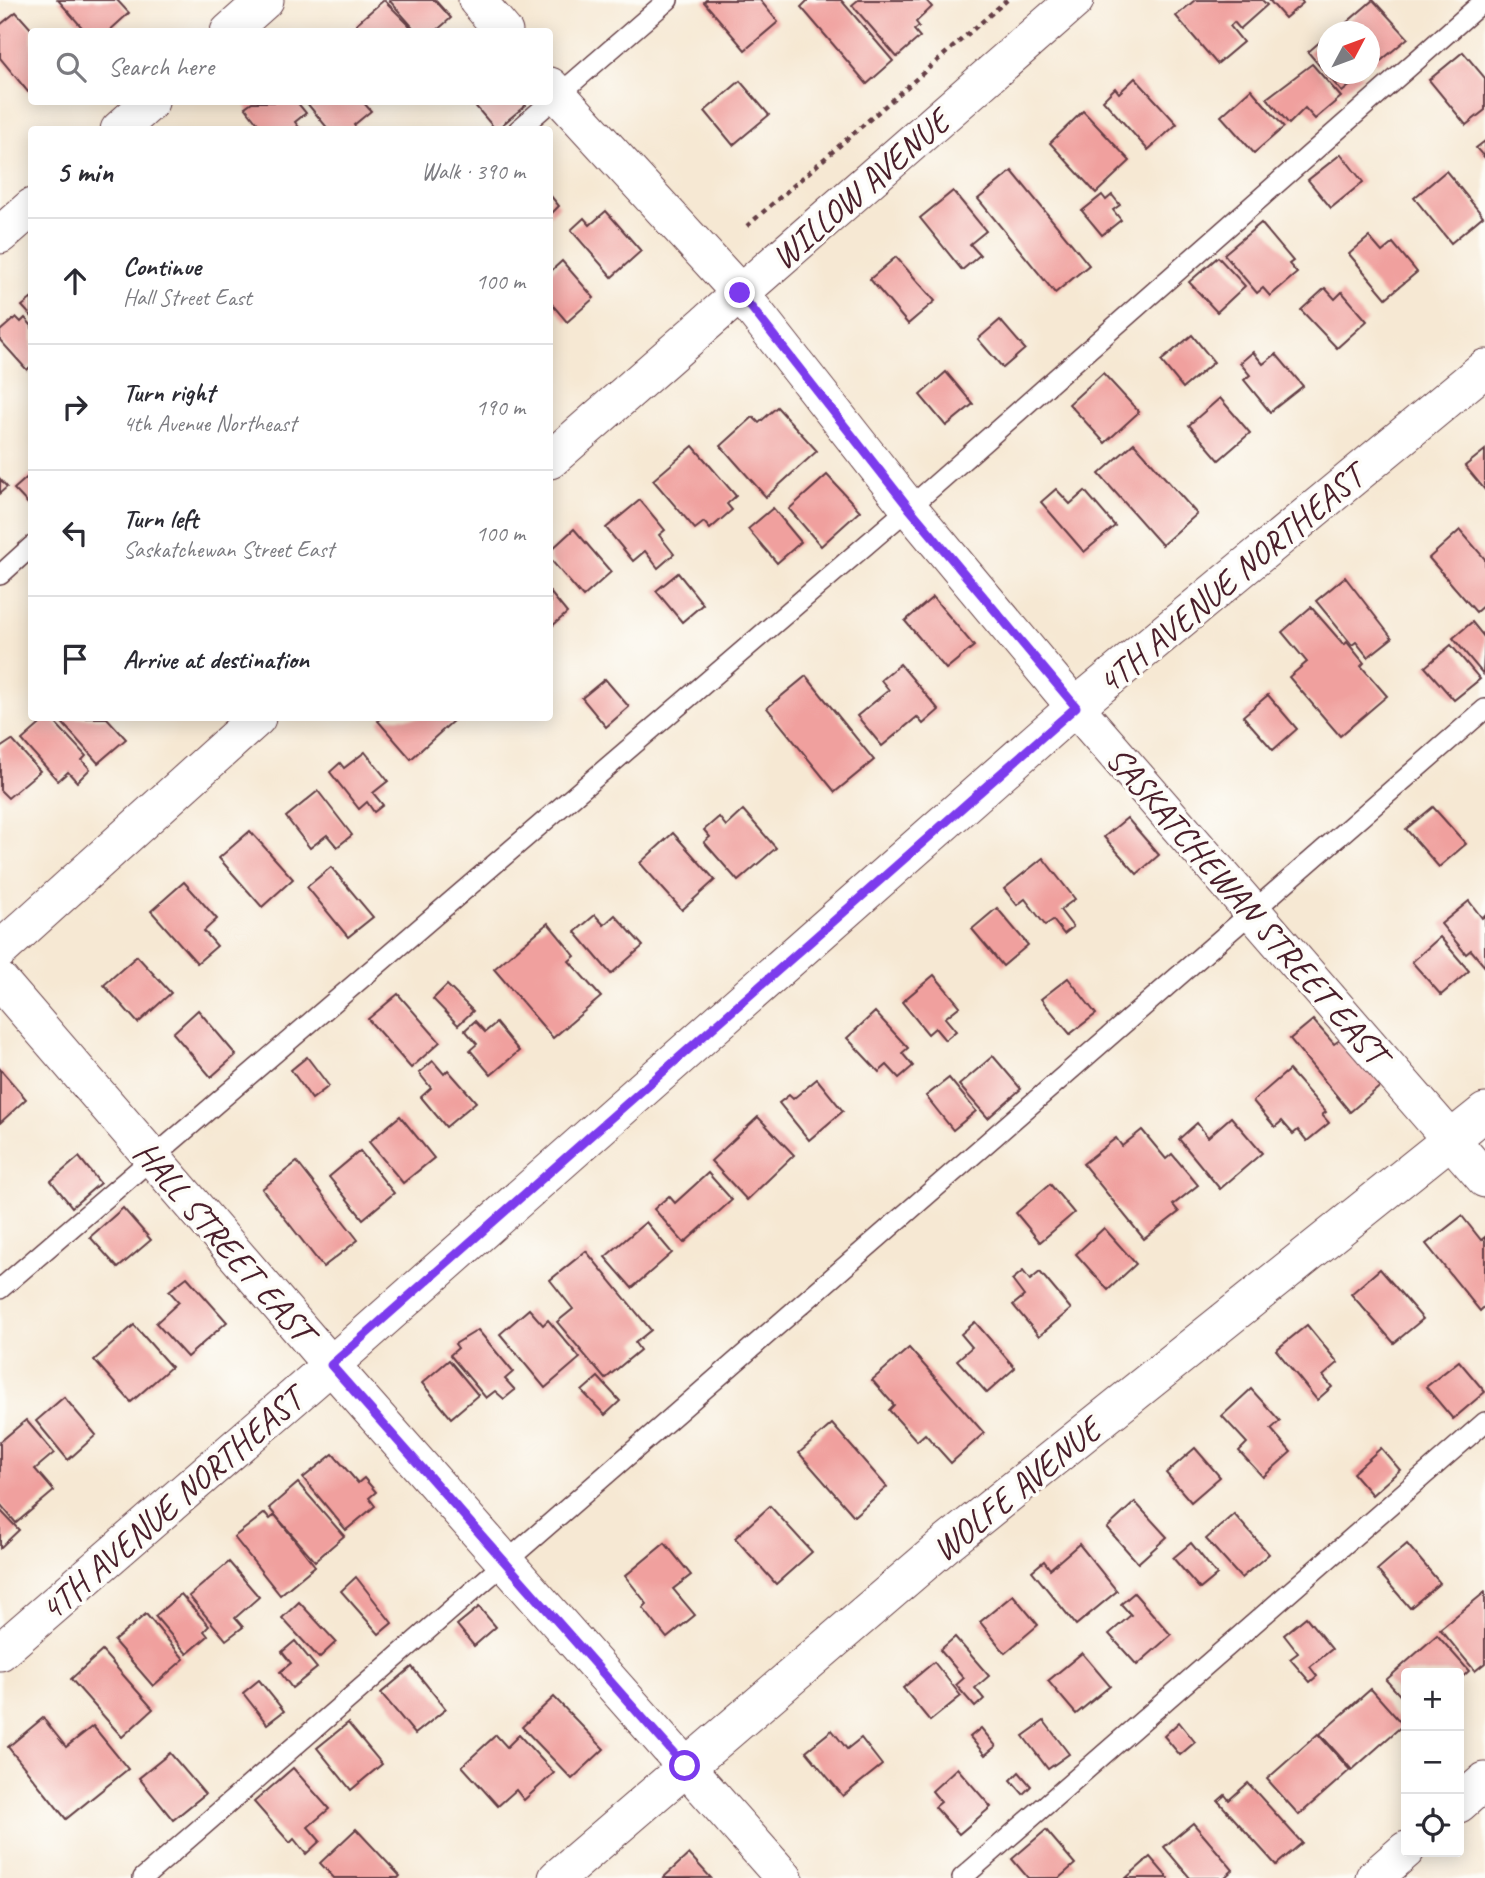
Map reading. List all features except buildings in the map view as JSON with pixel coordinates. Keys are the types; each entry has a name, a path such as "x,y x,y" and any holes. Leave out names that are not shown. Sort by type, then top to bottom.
{"street":[{"path":"234,28 265,0"},
{"path":"477,0 501,28"},
{"name":"WILLOW AVENUE","path":"553,457 1075,0"},
{"name":"SASKATCHEWAN STREET EAST","path":"554,91 740,293 909,508 1076,707 1485,1179"},
{"path":"123,126 147,105"},
{"path":"0,234 28,210"},
{"name":"4TH AVENUE NORTHEAST","path":"0,1652 331,1365 1076,707 1485,369"},
{"path":"0,950 254,721"},
{"name":"HALL STREET EAST","path":"0,981 331,1365 783,1878"},
{"name":"WOLFE AVENUE","path":"556,1878 946,1544 1485,1112"},
{"path":"1464,1800 1485,1781"},
{"path":"1374,1878 1401,1854"}],"lane":[{"path":"554,91 668,0"},
{"path":"0,1289 909,508 1485,0"},
{"path":"522,126 541,105"},
{"path":"0,575 28,550"},
{"path":"143,1878 506,1565 1485,709"},
{"path":"962,1878 1485,1422"}],"path":[{"path":"747,226 1007,0"}],"route":[{"path":"685,1766 331,1365 1076,707 909,508 740,293"}]}
